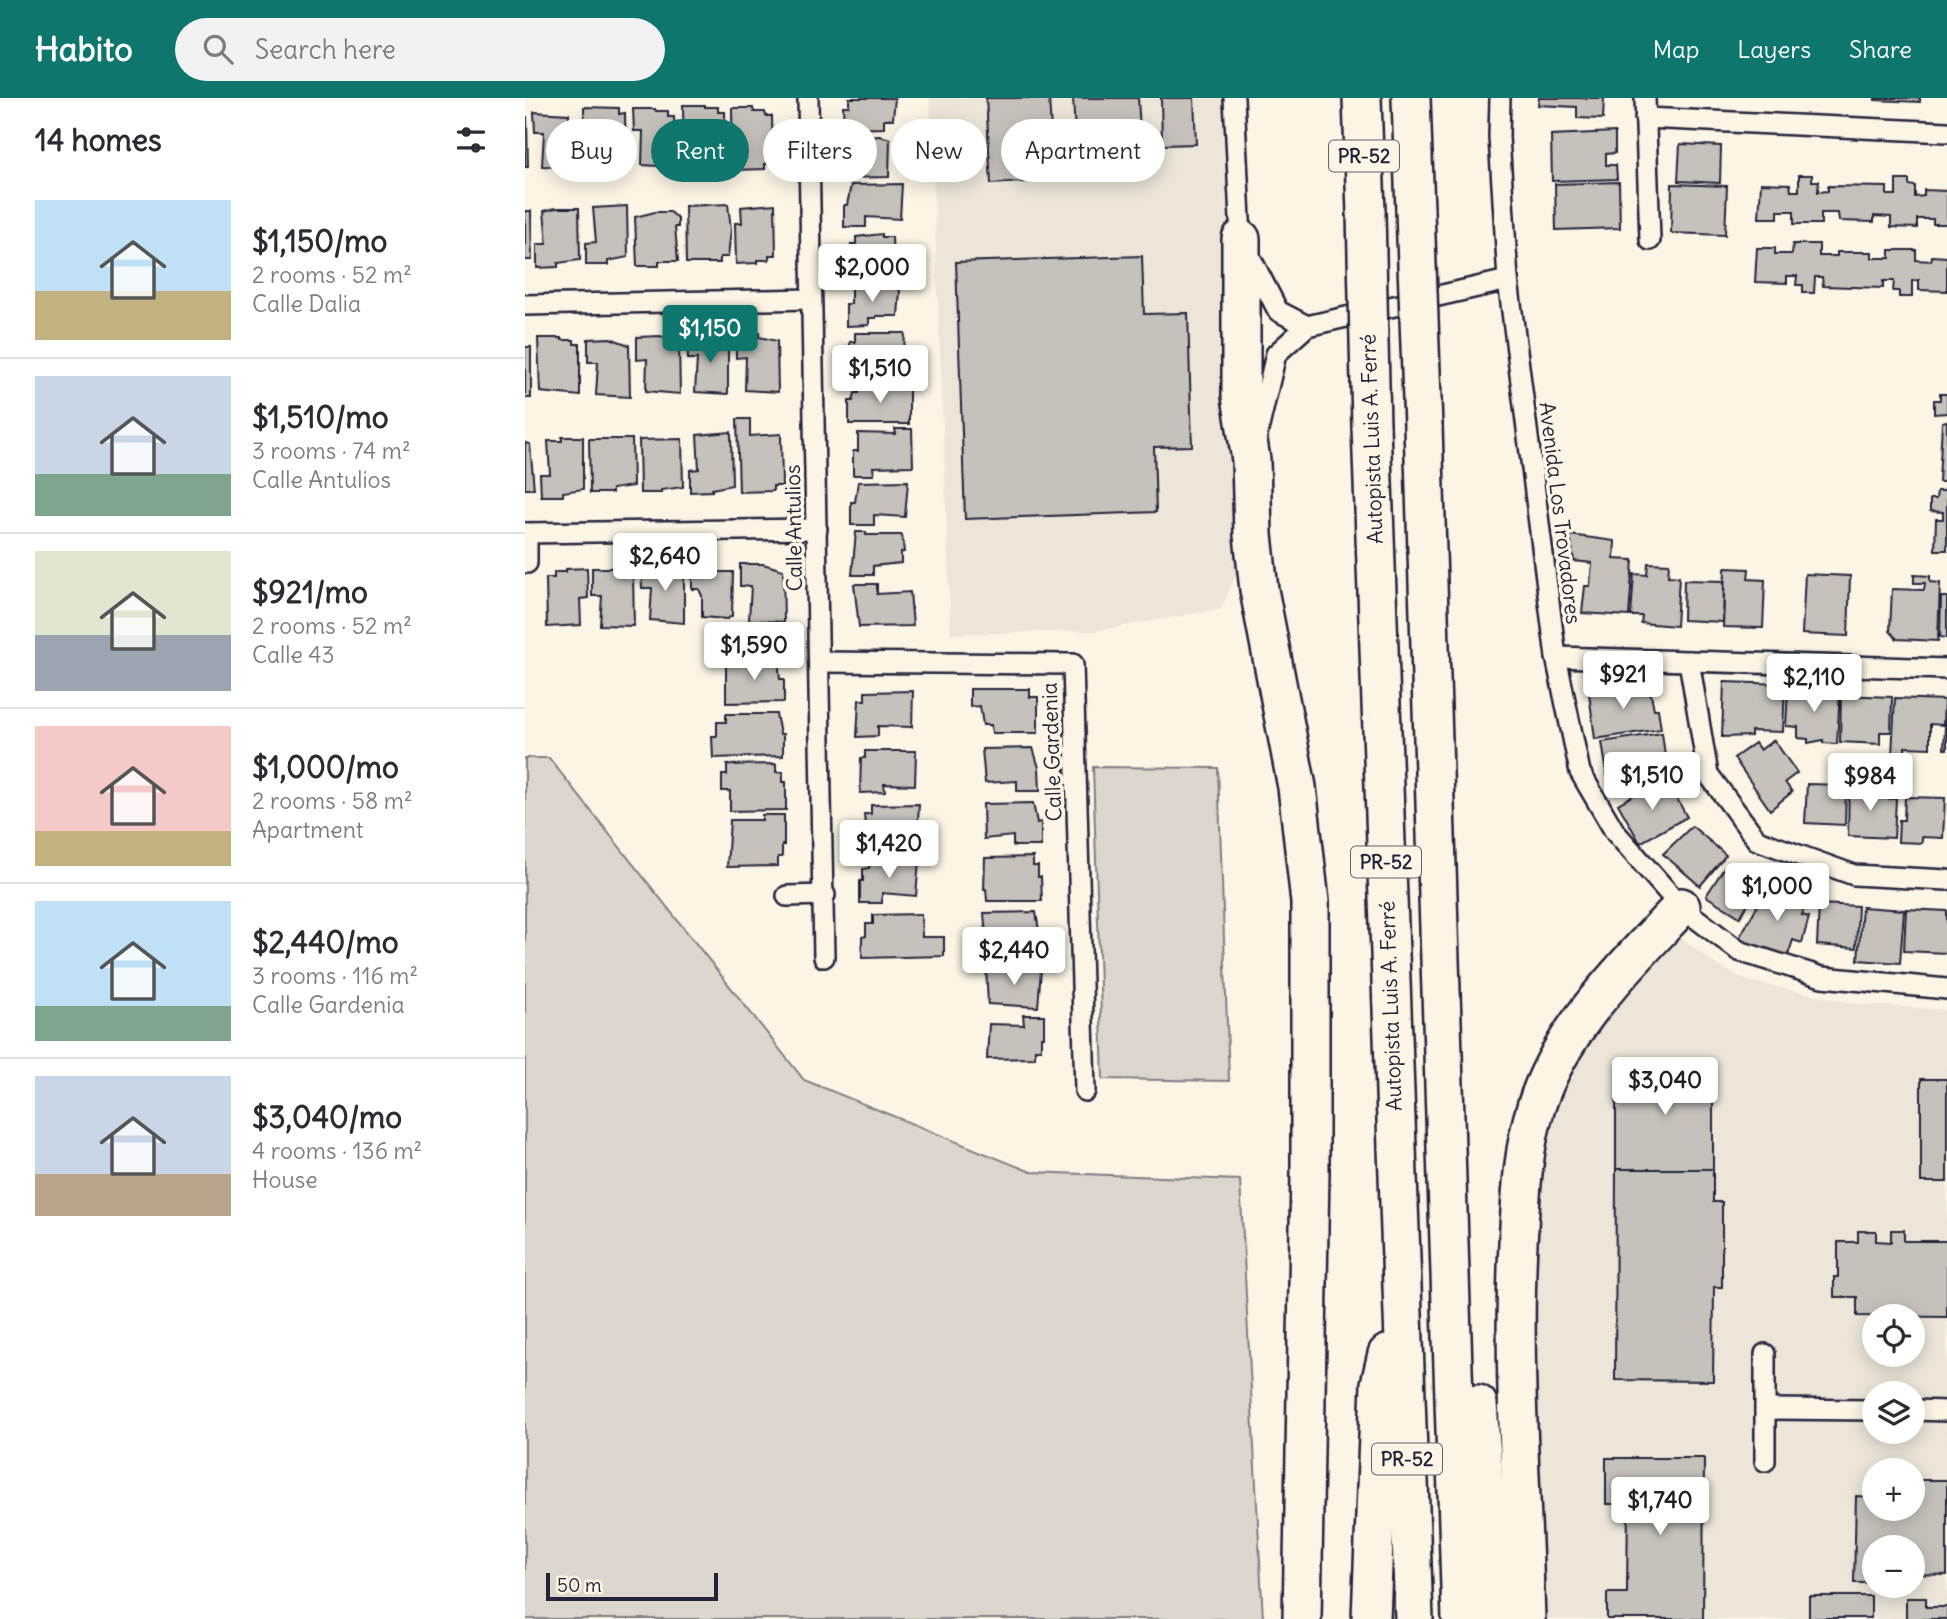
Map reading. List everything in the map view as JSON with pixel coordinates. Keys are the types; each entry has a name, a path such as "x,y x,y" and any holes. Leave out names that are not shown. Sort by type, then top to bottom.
{"highway":[{"name":"Autopista Luis A. Ferré","path":"1362,98 1400,1298 1414,1619"},
{"name":"PR-52","path":"1411,98 1461,1619"},
{"path":"1241,239 1241,396 1251,460 1253,535 1259,590 1297,787 1310,902 1310,1172 1302,1619"},
{"path":"1526,1619 1515,1305 1526,1147 1536,1105 1566,1042 1615,978 1681,907"},
{"path":"1449,1210 1475,1329 1494,1619"},
{"path":"1371,1619 1380,1384 1400,1298"}],"street":[{"name":"Calle Antulios","path":"808,98 825,895 824,957"},
{"path":"1234,98 1241,239 1278,311 1307,326"},
{"name":"Avenida Los Trovadores","path":"1500,98 1499,137 1508,280 1556,657 1580,772 1615,832 1681,907 1739,951 1822,977 1947,989"},
{"path":"1645,98 1650,240"},
{"path":"1645,118 1947,132"},
{"path":"1251,460 1276,354 1307,326 1508,280"},
{"path":"525,305 811,299"},
{"path":"527,563 526,533 817,529"},
{"path":"1556,657 1947,669"},
{"path":"1689,661 1708,774 1758,840 1854,875 1947,880"},
{"name":"Calle Gardenia","path":"820,662 1073,664 1085,1091"},
{"path":"787,896 825,895"},
{"path":"1765,1354 1765,1461"},
{"path":"1767,1409 1862,1410"},
{"path":"1925,1410 1947,1410"}],"shaded area":[{"path":"930,98 1232,98 1246,551 1221,609 1094,631 951,634 933,182 987,182 987,119 931,119"},
{"path":"525,758 549,758 804,1080 1031,1172 1240,1180 1263,1619 525,1619"},
{"path":"1093,767 1218,768 1229,1081 1103,1079"},
{"path":"1667,927 1718,966 1748,981 1858,1004 1947,1010 1947,1619 1521,1619 1526,1125"}],"building":[{"path":"849,98 895,98 893,119 884,119 884,128 877,128 877,119 844,119 843,106 849,106"},
{"path":"986,98 1049,98 1050,119 1001,119 1001,182 1022,182 991,184"},
{"path":"1073,98 1138,98 1139,119 1074,119"},
{"path":"1161,98 1194,98 1196,144 1165,145 1165,119 1161,119"},
{"path":"1539,98 1604,98 1603,119 1577,118 1577,107 1538,105"},
{"path":"1920,98 1920,102 1875,100"},
{"path":"683,105 718,107 718,112 725,112 725,119 683,119"},
{"path":"584,107 619,108 619,114 625,113 625,119 584,119"},
{"path":"732,108 753,108 754,112 765,112 766,116 772,116 772,119 763,119 763,169 749,170 749,119 732,119"},
{"path":"633,109 668,111 668,117 674,117 651,119 651,166 642,165 643,131 637,131 637,119 633,119"},
{"path":"534,112 569,114 569,119 546,119 546,166 542,166 544,132 535,132"},
{"path":"527,117 528,167 525,167"},
{"path":"1615,132 1615,153 1606,154 1606,165 1616,165 1617,179 1552,181 1551,135"},
{"path":"877,136 890,139 889,177 877,177"},
{"path":"1680,144 1721,146 1720,183 1678,181"},
{"path":"1799,175 1812,175 1812,181 1819,181 1818,192 1828,191 1828,186 1887,187 1887,195 1896,195 1896,180 1909,180 1909,185 1915,186 1915,197 1924,196 1924,190 1947,191 1947,224 1933,224 1933,219 1917,219 1917,228 1891,227 1891,217 1874,216 1874,222 1839,221 1838,213 1821,213 1821,224 1794,224 1794,211 1778,211 1778,218 1759,218 1761,183 1790,184 1791,191 1799,191"},
{"path":"1619,182 1620,228 1556,230 1555,184"},
{"path":"902,184 900,219 866,217 866,227 844,227 844,205 847,205 851,185"},
{"path":"1672,184 1727,186 1725,235 1671,233"},
{"path":"728,204 731,229 728,257 720,257 720,263 686,263 685,206"},
{"path":"775,204 776,255 769,255 769,260 757,260 757,263 736,264 735,223 742,223 741,207"},
{"path":"627,206 628,257 608,261 608,265 586,265 586,243 596,242 593,208"},
{"path":"579,208 580,260 558,263 558,267 537,268 537,244 547,244 544,211"},
{"path":"525,211 531,211 532,260 525,260"},
{"path":"655,212 670,212 678,218 678,227 675,227 678,261 659,261 659,266 637,266 635,217"},
{"path":"882,234 882,237 892,237 893,265 868,266 868,276 845,276 845,256 852,251 851,244 856,244 856,237"},
{"path":"1793,244 1819,244 1819,256 1837,256 1837,252 1872,252 1872,258 1890,258 1890,250 1916,250 1916,260 1931,261 1932,256 1947,257 1947,291 1919,290 1919,280 1912,281 1912,297 1899,297 1899,291 1893,291 1894,281 1883,281 1883,288 1823,286 1822,277 1815,277 1814,293 1803,293 1803,285 1796,285 1797,276 1787,276 1787,283 1755,282 1757,248 1775,248 1775,254 1792,254"},
{"path":"1142,256 1144,314 1188,313 1192,446 1154,447 1156,512 965,519 956,262"},
{"path":"851,287 897,287 900,291 898,316 876,316 869,318 869,325 846,326 846,304 851,304"},
{"path":"759,333 759,337 777,341 778,392 745,390 746,357 736,358 736,334"},
{"path":"855,333 905,333 903,368 869,367 869,376 846,376 846,353 850,353 850,342 855,342"},
{"path":"660,336 679,342 680,394 646,391 647,359 637,360 637,337"},
{"path":"708,337 708,340 723,340 723,344 728,344 728,394 695,392 697,359 688,359 687,338"},
{"path":"538,338 562,338 580,344 580,396 540,392"},
{"path":"610,338 629,345 630,397 596,395 598,362 588,362 588,339"},
{"path":"525,347 531,347 531,398 525,398"},
{"path":"859,386 909,386 909,424 849,424 849,401 853,401 855,393 859,393"},
{"path":"1940,394 1947,394 1947,413 1934,414 1934,400 1940,400"},
{"path":"737,419 750,419 750,436 781,434 782,486 773,486 773,491 739,492"},
{"path":"1947,421 1947,550 1935,550 1936,519 1943,519 1943,512 1930,511 1930,499 1936,499 1937,491 1945,491 1945,482 1939,482 1942,422"},
{"path":"895,429 912,429 913,466 873,467 874,475 853,475 853,451 858,451 858,433 896,434"},
{"path":"731,432 732,485 712,491 690,492 690,470 699,469 697,435"},
{"path":"562,437 583,437 583,489 563,492 563,496 541,496 540,474 550,474 548,441 562,441"},
{"path":"589,439 632,439 633,486 612,489 612,493 590,493"},
{"path":"682,439 683,487 661,490 661,493 640,493 639,440"},
{"path":"525,443 530,444 534,489 525,489"},
{"path":"908,481 905,517 874,515 874,525 851,525 851,502 855,502 858,482"},
{"path":"856,532 866,532 866,535 902,535 904,552 901,552 901,563 873,566 873,575 852,575"},
{"path":"1570,535 1615,541 1614,559 1633,560 1629,616 1582,613 1585,586 1590,586 1592,563 1574,561"},
{"path":"1648,563 1669,564 1668,576 1679,577 1676,626 1641,623 1642,616 1631,616 1634,574 1647,575"},
{"path":"740,564 763,564 783,570 784,622 749,620 751,586 740,586"},
{"path":"641,566 664,566 664,569 684,572 684,623 650,620 652,588 642,588"},
{"path":"714,566 714,572 733,572 732,616 727,619 702,617 702,596 699,589 692,589 692,567"},
{"path":"587,568 588,598 580,599 581,625 547,627 546,578 554,578 554,572 566,572 566,569"},
{"path":"592,568 613,568 633,574 634,626 600,625 602,596 592,596"},
{"path":"1725,568 1749,569 1748,579 1765,580 1763,628 1723,627"},
{"path":"1805,574 1850,576 1848,636 1802,634"},
{"path":"1914,575 1930,576 1930,582 1940,583 1938,641 1897,639 1890,631 1892,589 1924,590 1925,583 1914,583"},
{"path":"1684,580 1724,581 1723,622 1683,620"},
{"path":"854,584 877,584 877,594 910,592 913,626 859,627"},
{"path":"1941,597 1947,597 1947,638 1940,637"},
{"path":"778,659 780,679 784,679 784,702 726,703 726,661"},
{"path":"1628,681 1629,689 1649,686 1654,709 1658,709 1661,729 1595,739 1589,693 1609,690 1608,683"},
{"path":"1724,682 1785,684 1783,732 1751,731 1751,736 1722,737"},
{"path":"970,689 1030,689 1030,697 1038,697 1038,733 992,733 991,725 983,725 980,706 970,707"},
{"path":"1788,690 1840,690 1837,744 1823,743 1823,740 1808,743 1808,739 1798,738 1798,727 1786,726"},
{"path":"913,691 912,727 878,726 878,736 857,737 859,700 865,700 865,692"},
{"path":"1841,695 1892,697 1891,732 1880,732 1880,744 1840,742"},
{"path":"1895,698 1944,700 1943,725 1930,724 1930,748 1905,747 1905,756 1892,755"},
{"path":"1946,700 1947,749 1944,749"},
{"path":"726,714 776,714 780,734 783,734 783,756 713,758 712,736 717,736 717,722 726,722"},
{"path":"1662,733 1668,779 1638,792 1636,776 1608,780 1602,742"},
{"path":"1774,740 1797,773 1785,782 1792,792 1770,810 1734,758 1755,743 1760,750"},
{"path":"1033,748 1039,768 1040,791 1017,791 1017,781 985,783 982,749"},
{"path":"865,751 916,751 915,785 884,784 885,792 860,793 861,758 865,758"},
{"path":"776,764 776,772 783,772 783,782 786,782 786,810 730,811 730,791 722,791 722,775 727,775 727,765"},
{"path":"1668,782 1687,817 1640,843 1618,804 1641,791 1644,796"},
{"path":"1849,782 1875,784 1875,798 1896,799 1894,838 1848,836"},
{"path":"1807,784 1846,785 1845,825 1805,823"},
{"path":"1905,797 1945,798 1943,838 1922,837 1922,843 1898,842 1899,820 1904,820"},
{"path":"1033,803 1037,823 1041,822 1041,846 1013,846 1013,836 984,839 983,804"},
{"path":"919,804 917,838 882,839 882,848 861,848 860,826 865,826 864,814 871,814 871,805"},
{"path":"762,815 784,815 784,845 782,857 778,857 778,866 727,867 730,820 762,820"},
{"path":"1692,826 1726,855 1700,886 1663,854"},
{"path":"1033,857 1033,866 1038,866 1038,877 1041,877 1042,901 987,901 984,889 985,858"},
{"path":"869,860 919,860 916,896 882,893 882,903 860,903 860,881 863,881 863,869 869,868"},
{"path":"1728,862 1761,882 1740,917 1706,896"},
{"path":"1768,887 1807,900 1802,915 1809,917 1802,943 1793,940 1787,958 1738,940"},
{"path":"1819,904 1858,906 1856,948 1817,945"},
{"path":"1862,907 1904,910 1900,963 1858,960"},
{"path":"1906,909 1947,911 1947,953 1904,951"},
{"path":"1036,912 1039,931 1043,931 1043,955 1020,955 1020,945 987,948 984,913"},
{"path":"921,914 922,937 944,937 944,956 862,958 862,937 866,936 866,924 873,924 873,915"},
{"path":"986,968 1041,969 1038,1007 988,1004"},
{"path":"1023,1015 1044,1015 1044,1037 1041,1037 1041,1049 1035,1049 1035,1058 987,1059 989,1024 1024,1025"},
{"path":"1616,1065 1713,1065 1713,1169 1616,1169"},
{"path":"1921,1079 1947,1079 1947,1182 1921,1182"},
{"path":"1616,1169 1713,1169 1713,1202 1722,1202 1722,1287 1714,1287 1713,1381 1615,1380"},
{"path":"1891,1230 1904,1230 1904,1241 1947,1241 1947,1317 1925,1317 1925,1304 1862,1304 1862,1316 1857,1316 1857,1297 1834,1297 1834,1277 1838,1277 1838,1242 1858,1242 1858,1231 1876,1231 1876,1241 1891,1242"},
{"path":"1606,1458 1704,1458 1703,1619 1607,1619 1607,1593 1627,1593 1628,1504 1606,1504"},
{"path":"1925,1480 1947,1480 1947,1575 1925,1574 1925,1535 1862,1535 1862,1583 1854,1583 1856,1496 1862,1496 1862,1521 1925,1521"},
{"path":"1809,1596 1871,1598 1871,1618 1809,1618"},
{"path":"1906,1598 1926,1598 1926,1607 1947,1607 1947,1619 1906,1619"}]}
